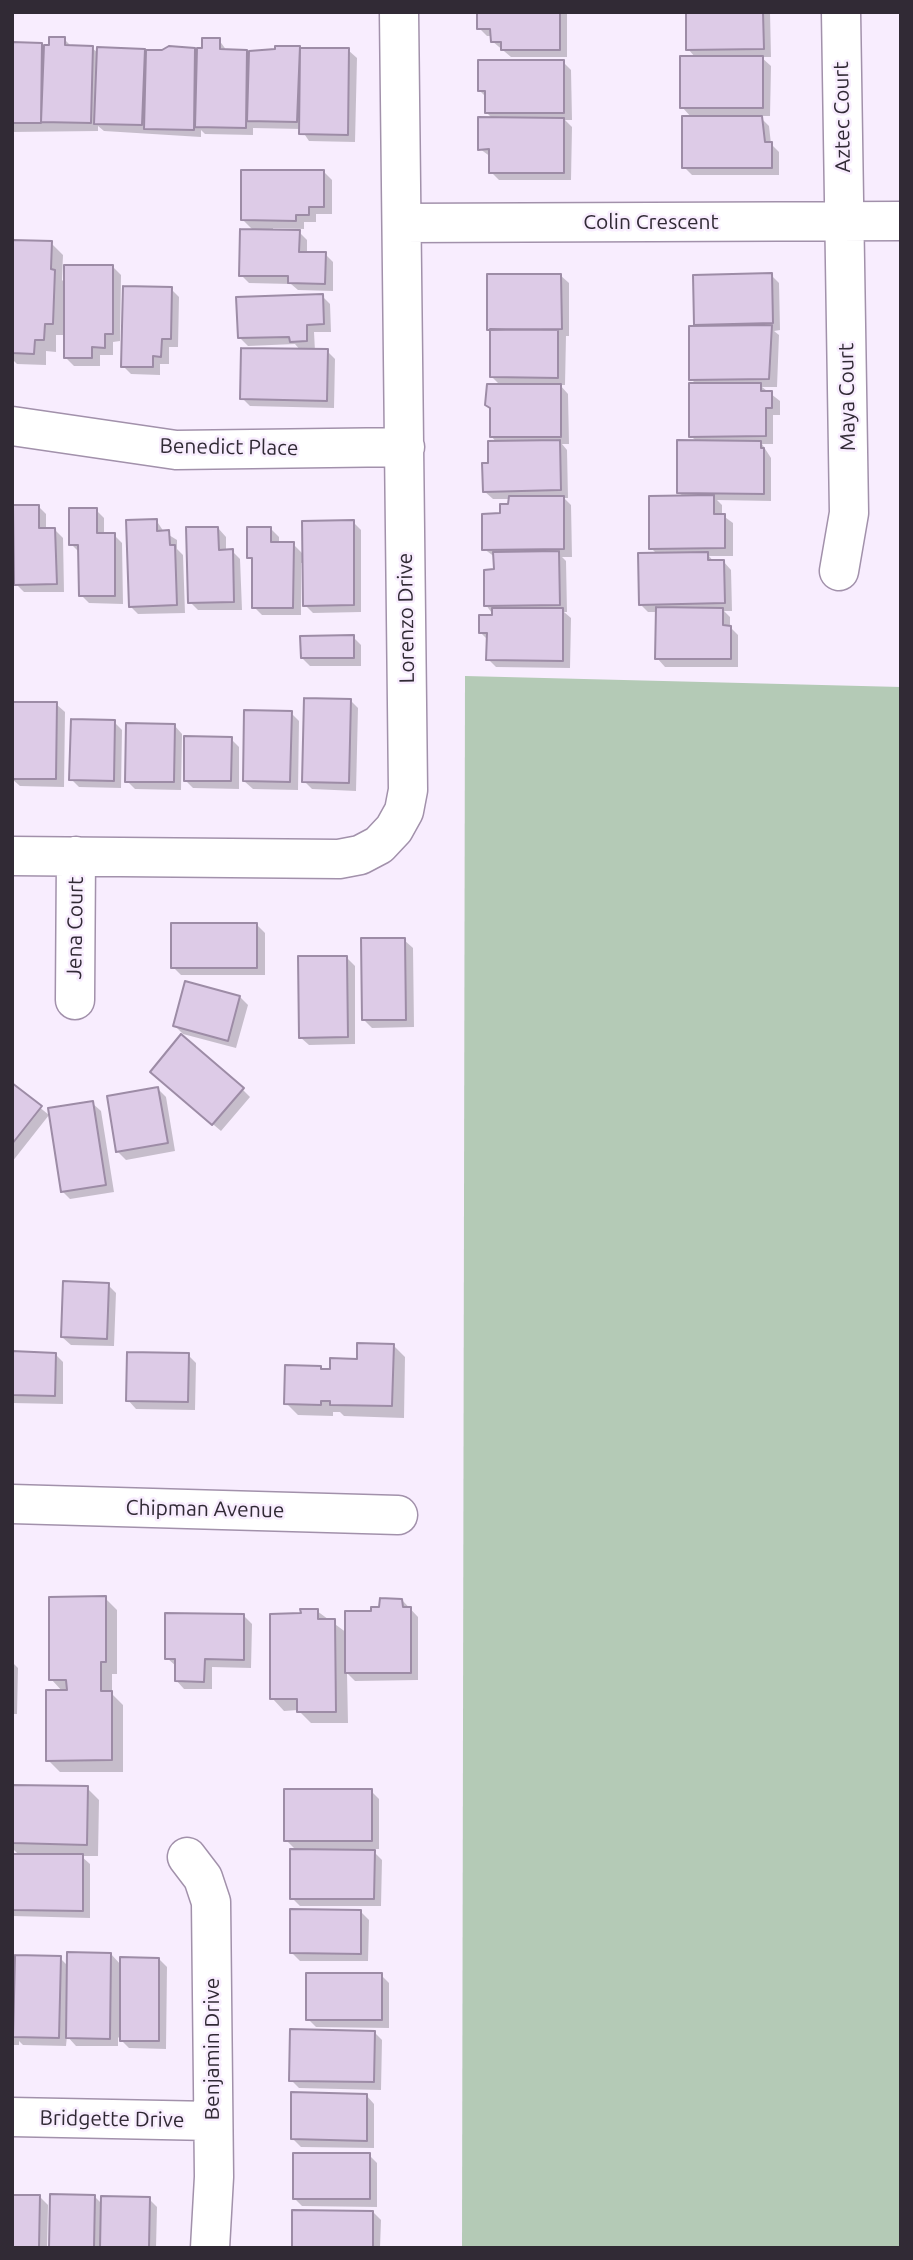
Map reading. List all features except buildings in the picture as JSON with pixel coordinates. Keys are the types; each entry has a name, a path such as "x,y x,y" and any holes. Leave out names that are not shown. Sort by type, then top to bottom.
{"street":[{"name":"Lorenzo Drive","path":"12,856 339,859 370,850 394,829 404,811 408,790 399,12"},
{"name":"Aztec Court","path":"841,12 843,221"},
{"name":"Maya Court","path":"839,571 849,513 843,221"},
{"name":"Colin Crescent","path":"402,223 901,221"},
{"name":"Benedict Place","path":"12,426 176,450 405,447"},
{"name":"Jena Court","path":"75,1000 76,856"},
{"name":"Chipman Avenue","path":"12,1504 398,1515"},
{"name":"Benjamin Drive","path":"187,1857 203,1878 211,1902 214,2177 210,2248"},
{"name":"Bridgette Drive","path":"12,2117 212,2121"}],"green space":[{"path":"465,676 901,687 901,2248 462,2248"}]}
